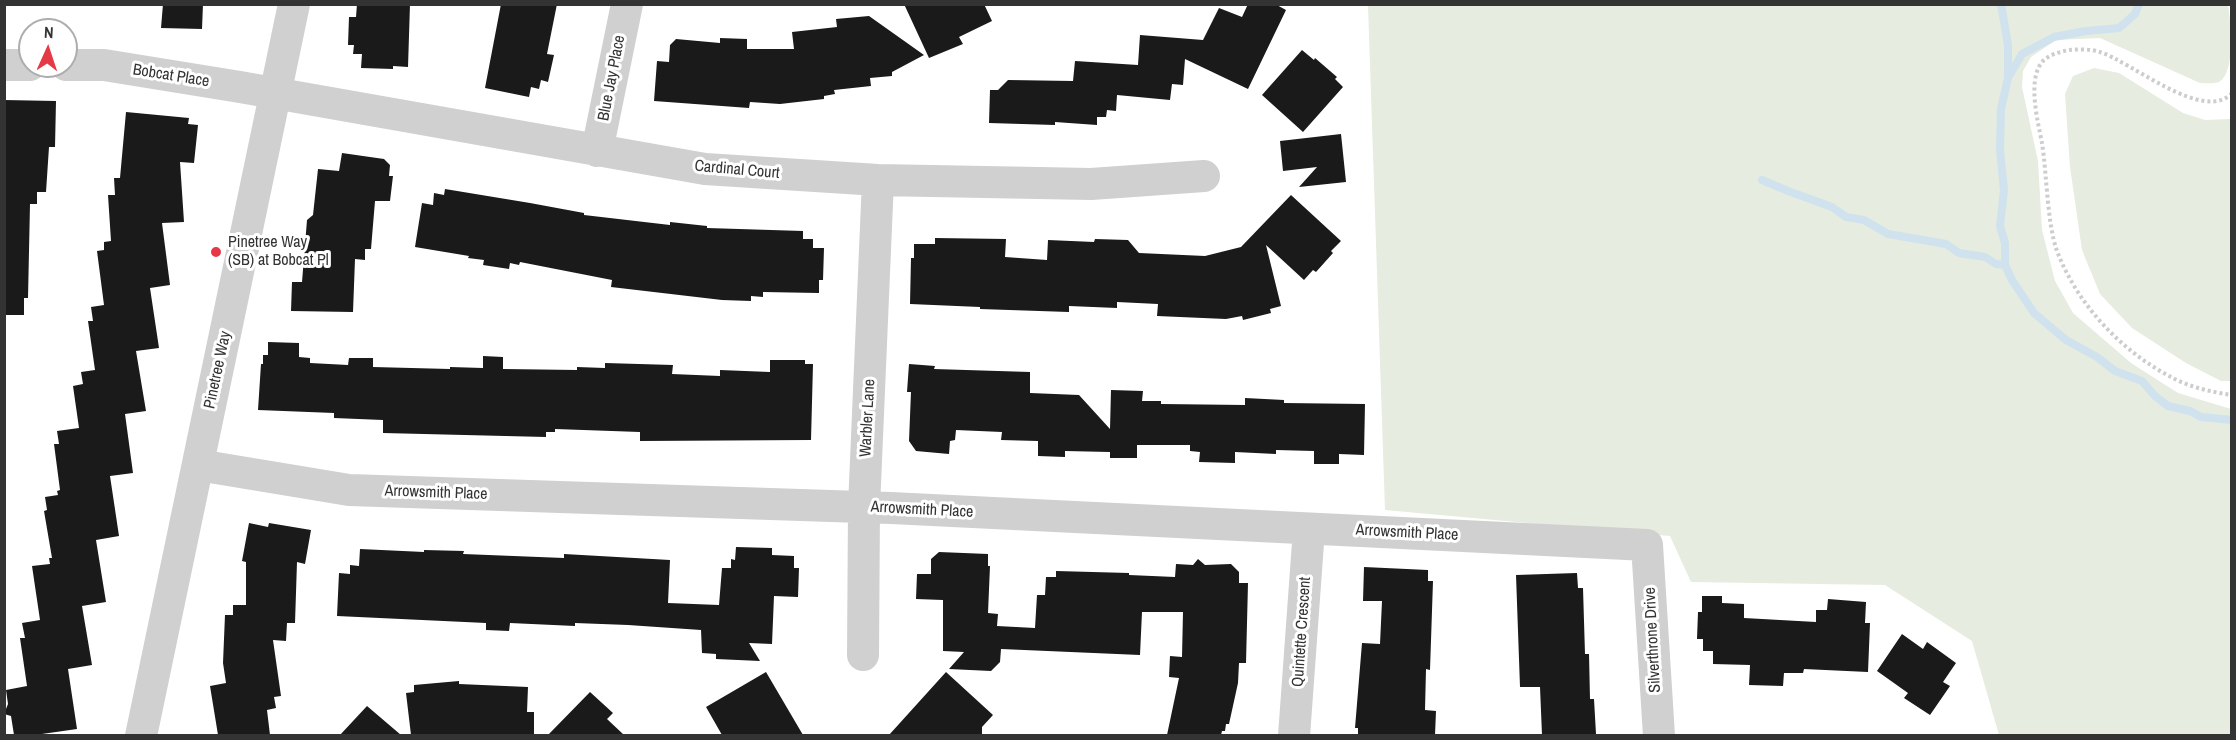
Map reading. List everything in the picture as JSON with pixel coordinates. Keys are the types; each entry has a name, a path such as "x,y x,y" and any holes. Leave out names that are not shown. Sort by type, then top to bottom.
{"street":[{"name":"Pinetree Way","path":"141,735 294,4"},
{"name":"Blue Jay Place","path":"597,151 627,4"},
{"name":"Bobcat Place","path":"78,65 104,65 276,93"},
{"name":"Cardinal Court","path":"276,93 705,169 878,180 1091,184 1204,176"},
{"name":"Warbler Lane","path":"863,655 864,507 878,180"},
{"name":"Arrowsmith Place","path":"198,465 350,490 864,507 1647,545"},
{"name":"Quintette Crescent","path":"1294,735 1309,529"},
{"name":"Silverthrone Drive","path":"1647,545 1659,735"}],"path":[{"path":"2232,93 2216,101 2198,101 2176,94 2134,68 2099,51 2078,49 2057,52 2043,61 2036,76 2034,100 2056,250 2074,288 2098,320 2171,377 2209,391 2232,395"}],"shaded area":[{"path":"1368,5 2228,5 2231,35 2230,58 2224,77 2219,82 2200,83 2100,38 2056,40 2031,57 2023,71 2022,87 2038,161 2042,230 2055,281 2073,313 2131,363 2178,393 2231,409 2231,735 1999,735 1972,641 1885,585 1691,582 1670,536 1385,510"},
{"path":"2094,68 2119,73 2183,113 2205,120 2231,119 2231,381 2221,381 2186,363 2132,328 2100,294 2082,250 2070,167 2065,94 2073,76"}],"building":[{"path":"163,4 203,4 202,29 161,28"},
{"path":"357,4 410,4 408,67 361,68 362,54 353,54 354,45 348,45 349,17 356,17"},
{"path":"501,4 557,4 547,54 554,55 548,82 541,80 539,89 531,87 529,97 485,88"},
{"path":"904,4 984,4 992,21 959,37 963,44 929,58"},
{"path":"1248,4 1275,4 1286,10 1248,89 1185,59 1183,85 1172,84 1170,100 1117,95 1116,111 1107,110 1106,117 1097,117 1097,125 1055,122 1055,125 989,123 990,90 998,90 1008,80 1073,81 1075,61 1138,65 1140,35 1203,40 1219,8 1242,17"},
{"path":"869,16 924,55 892,72 892,76 870,78 871,86 834,90 835,94 824,96 824,99 780,104 750,102 749,108 654,101 657,61 669,62 670,45 676,39 720,43 720,38 747,39 747,49 794,49 792,32 837,27 836,19"},
{"path":"1302,50 1337,77 1335,79 1343,87 1303,132 1262,95"},
{"path":"4,100 56,101 55,147 49,147 46,192 37,192 37,204 30,204 28,298 24,298 24,315 4,315"},
{"path":"126,112 189,118 188,124 198,125 194,163 180,162 184,222 162,223 170,285 150,288 159,348 136,351 146,411 125,414 133,473 110,476 119,536 96,540 106,602 82,606 92,665 68,669 77,729 35,735 14,735 11,716 4,714 8,704 6,690 27,686 20,638 25,638 22,623 40,620 32,566 50,564 49,558 52,558 44,511 47,510 45,497 58,495 57,491 60,490 54,444 59,444 57,431 79,428 73,386 83,384 81,372 95,370 88,321 93,321 91,307 104,305 97,251 104,250 104,242 111,241 108,195 115,195 114,178 120,178"},
{"path":"1341,134 1346,182 1299,187 1317,167 1283,171 1280,141"},
{"path":"342,153 384,159 390,165 389,176 393,176 390,201 375,201 371,249 365,249 365,260 355,259 353,312 291,311 292,282 302,282 307,220 313,215 318,169 339,171"},
{"path":"445,189 584,213 584,215 670,225 670,222 707,226 707,228 803,231 803,239 813,239 813,248 824,248 823,280 819,280 819,293 763,292 763,297 751,296 751,301 722,300 611,287 612,280 520,262 519,265 510,263 509,269 483,265 484,260 468,258 469,256 415,247 422,203 433,205 434,193 444,195"},
{"path":"1291,195 1341,241 1316,272 1313,270 1304,280 1266,245 1281,306 1270,309 1271,313 1243,320 1242,316 1226,319 1157,316 1158,304 1117,302 1117,308 1069,306 1069,312 910,304 911,258 914,258 914,244 935,244 935,238 1006,239 1005,257 1047,260 1048,240 1094,242 1095,239 1128,240 1139,253 1205,256 1241,247"},
{"path":"268,342 299,343 299,357 310,358 310,363 348,365 349,358 373,358 373,367 483,368 483,356 503,357 503,369 577,370 577,367 605,368 605,363 673,365 672,374 720,376 720,370 770,372 770,360 805,360 805,364 813,364 811,440 640,441 640,432 555,429 555,432 546,432 546,437 383,433 383,420 334,418 334,413 258,410 261,364 263,364 263,355 268,355"},
{"path":"909,364 935,366 934,369 1030,372 1030,393 1079,395 1110,429 1111,390 1143,391 1142,401 1161,401 1161,404 1245,405 1245,398 1284,400 1284,403 1365,404 1364,455 1339,454 1339,464 1314,464 1314,451 1276,450 1276,454 1235,452 1235,463 1199,462 1200,452 1190,451 1190,445 1137,445 1137,458 1110,458 1110,452 1065,451 1065,457 1038,456 1038,441 1001,440 1002,432 956,430 955,440 950,441 949,454 916,451 909,441 911,392 907,392"},
{"path":"249,523 268,527 269,523 311,530 305,564 297,562 295,623 287,623 286,641 273,640 281,696 274,697 276,708 267,710 270,735 218,735 210,686 226,683 223,663 225,615 233,615 233,605 246,605 246,562 242,561"},
{"path":"736,547 772,548 772,555 794,556 794,568 799,568 798,597 774,596 772,644 749,643 760,661 716,659 716,654 702,653 701,630 575,623 575,626 510,623 509,631 486,630 486,623 337,616 339,573 350,574 350,565 359,566 360,549 464,551 463,554 564,558 564,554 670,560 668,603 719,605 722,568 731,568 731,559 735,560"},
{"path":"939,552 988,554 988,566 990,566 988,613 998,614 997,626 1035,628 1037,595 1045,595 1046,577 1056,577 1056,571 1175,577 1176,564 1193,565 1198,559 1205,565 1231,564 1239,572 1239,583 1248,583 1246,663 1239,663 1238,683 1229,724 1226,724 1225,731 1222,731 1221,735 1167,735 1179,678 1169,677 1170,656 1182,657 1183,612 1142,612 1140,655 1001,649 1000,662 991,671 949,669 964,652 943,651 943,600 916,599 917,574 931,574 931,559"},
{"path":"1364,567 1428,570 1428,581 1433,581 1430,670 1426,669 1425,710 1436,711 1435,735 1358,735 1358,728 1355,728 1362,643 1380,644 1382,601 1363,601"},
{"path":"1577,573 1578,588 1583,588 1585,654 1589,654 1590,699 1594,699 1596,734 1542,735 1540,687 1520,687 1516,575"},
{"path":"1702,596 1722,596 1722,603 1744,604 1744,618 1816,622 1816,610 1827,610 1828,599 1866,602 1865,623 1870,623 1868,672 1804,669 1803,673 1784,673 1783,686 1749,685 1750,665 1713,664 1713,651 1703,651 1703,639 1697,639 1698,612 1702,612"},
{"path":"1902,634 1923,649 1927,642 1956,663 1943,682 1950,686 1930,715 1904,698 1908,693 1877,671"},
{"path":"766,672 803,735 722,735 706,707"},
{"path":"946,672 993,715 982,727 982,735 889,735"},
{"path":"459,681 459,684 528,687 527,712 534,712 534,735 411,735 406,693 414,692 414,685"},
{"path":"590,692 613,713 607,719 624,735 548,735"},
{"path":"367,706 401,735 340,735"}],"waterway":[{"path":"2001,4 2008,45 2008,78 2001,109 2000,150 2004,190 2000,226 2005,243 2005,265 2012,280 2034,313 2066,340 2097,357 2115,371 2142,381 2155,396 2168,406 2190,411 2201,417 2232,420"},
{"path":"2009,76 2022,54 2054,37 2119,28 2135,14 2139,4"},
{"path":"1762,180 1832,207 1846,217 1864,220 1888,234 1946,244 1959,253 1985,257 1996,264 2005,265"}],"place":[{"name":"Pinetree Way (SB) at Bobcat Pl","path":"216,252"}]}
